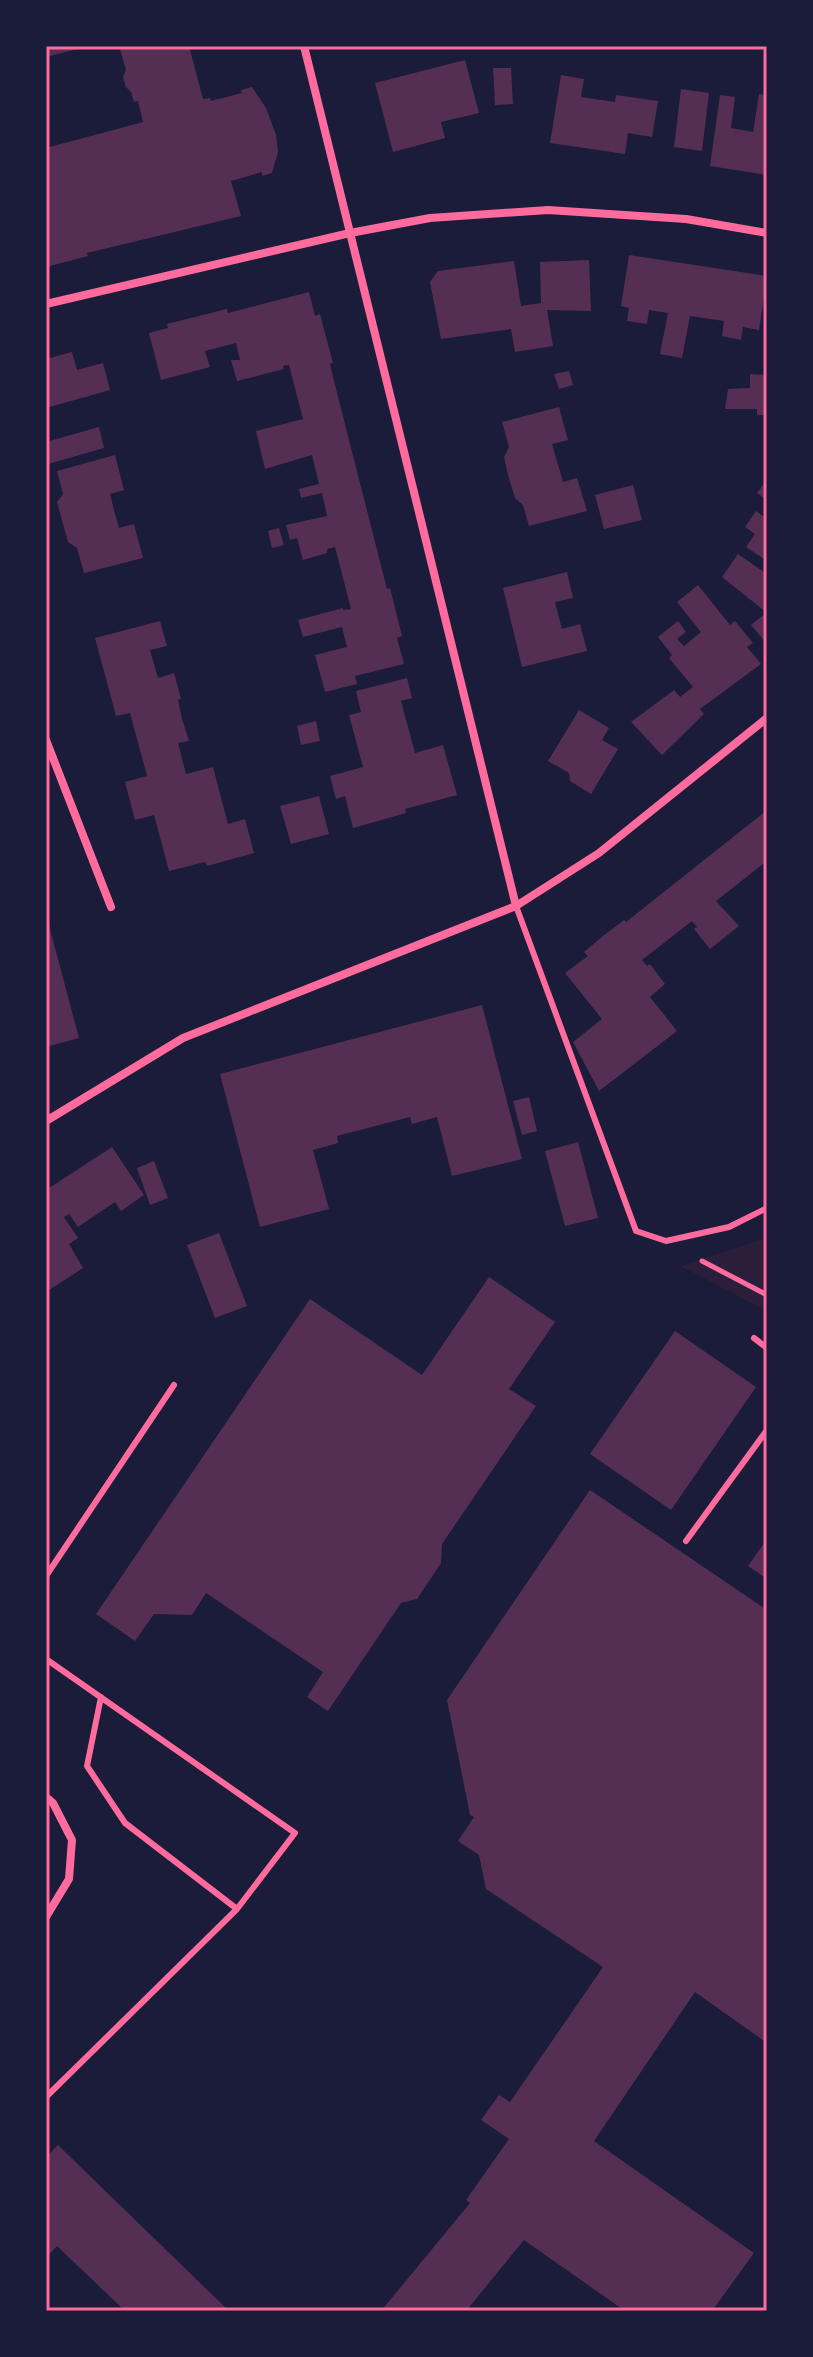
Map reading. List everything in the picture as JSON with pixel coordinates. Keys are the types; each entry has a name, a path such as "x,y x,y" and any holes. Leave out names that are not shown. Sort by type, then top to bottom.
{"street":[{"path":"304,46 516,906"},
{"path":"46,304 350,233 430,218 548,210 686,219 767,233"},
{"path":"46,1121 183,1038 516,906 599,853 767,718"},
{"path":"46,740 111,907"},
{"path":"46,1797 53,1803 72,1840 69,1879 46,1917"}],"lane":[{"path":"516,906 636,1231 666,1241 729,1227 767,1208"},
{"path":"754,1338 767,1348"},
{"path":"46,1576 174,1385"},
{"path":"686,1541 767,1430"},
{"path":"46,1659 295,1833 237,1909 46,2097"},
{"path":"101,1697 87,1766 125,1823 237,1909"}],"path":[{"path":"666,1241 767,1295"}],"shaded area":[{"path":"767,1238 767,1311 680,1266"}],"building":[{"path":"46,46 84,46 85,47 46,57"},
{"path":"119,46 189,46 203,99 210,98 211,101 242,93 241,90 252,87 266,108 276,135 278,152 272,173 262,176 262,172 231,181 241,216 87,253 88,256 46,267 46,148 143,122 138,101 134,102 126,87 123,77 126,70"},
{"path":"465,60 479,113 441,122 445,138 393,152 375,83"},
{"path":"493,68 511,68 513,104 495,105"},
{"path":"561,75 584,79 581,97 615,102 616,95 658,101 652,137 628,133 625,154 550,143"},
{"path":"681,89 709,93 702,151 674,147"},
{"path":"759,94 767,95 767,175 710,166 720,95 735,97 731,128 753,132"},
{"path":"629,255 767,276 759,330 743,327 741,340 722,336 724,321 690,316 682,358 660,354 668,313 649,310 647,324 627,321 629,308 621,306"},
{"path":"589,260 591,311 547,310 553,346 515,352 511,329 441,339 430,282 438,271 514,261 521,306 541,303 540,262"},
{"path":"309,292 315,316 320,314 333,363 330,364 335,385 402,636 397,638 404,664 355,676 357,684 325,692 315,655 347,647 342,627 303,637 298,620 343,608 351,609 335,547 327,549 327,553 303,560 297,538 290,540 286,525 327,516 322,493 301,498 299,489 319,484 312,455 265,469 256,431 303,419 289,365 237,381 231,360 240,360 236,343 205,351 210,367 161,380 149,333 168,328 167,324 227,309 228,313"},
{"path":"72,352 77,370 103,363 110,390 46,408 46,359"},
{"path":"569,371 573,385 559,389 554,374"},
{"path":"750,374 767,375 767,415 757,415 757,409 725,409 728,389 750,388"},
{"path":"559,407 568,440 552,444 563,482 577,478 587,511 529,526 523,505 515,498 508,475 504,457 509,447 502,422"},
{"path":"99,427 104,448 48,464 46,442"},
{"path":"115,455 124,490 110,494 114,510 119,528 134,524 143,558 84,573 77,548 68,542 57,502 63,494 57,471"},
{"path":"767,479 767,500 757,493"},
{"path":"633,485 642,520 604,529 595,495"},
{"path":"756,511 767,519 767,561 746,547 755,534 745,527"},
{"path":"279,528 284,545 272,548 268,531"},
{"path":"738,554 767,574 766,612 722,577"},
{"path":"567,572 573,598 555,602 558,614 562,629 580,624 587,651 522,667 503,588"},
{"path":"698,585 730,625 735,621 753,643 747,647 761,664 700,709 704,714 662,755 631,722 674,690 680,697 693,687 669,658 672,655 658,637 678,621 686,632 677,639 684,646 701,632 677,602"},
{"path":"767,612 767,644 751,625"},
{"path":"160,621 167,646 150,650 158,678 174,673 189,741 178,743 186,774 213,767 228,824 245,819 254,853 207,866 205,862 169,871 154,815 135,820 125,782 147,776 130,713 116,716 95,638"},
{"path":"407,678 412,698 401,701 415,753 443,745 457,795 353,828 345,796 336,799 330,776 363,767 349,715 361,712 356,691"},
{"path":"579,710 609,728 602,740 618,749 591,794 570,781 569,773 548,761"},
{"path":"316,721 320,741 301,745 297,726"},
{"path":"319,796 329,834 291,844 280,806"},
{"path":"767,810 767,861 716,901 739,926 710,949 694,929 697,927 692,921 642,960 647,966 650,964 665,984 650,997 677,1031 599,1091 573,1042 602,1019 565,973 588,956 584,952 603,936 624,920 626,922"},
{"path":"46,914 79,1038 46,1047"},
{"path":"482,1005 522,1159 452,1176 437,1117 412,1124 410,1117 337,1136 338,1143 313,1150 329,1209 260,1227 220,1074"},
{"path":"529,1097 537,1131 522,1135 513,1101"},
{"path":"578,1142 598,1218 565,1226 545,1151"},
{"path":"112,1147 144,1195 121,1211 115,1202 78,1227 69,1214 64,1217 78,1238 69,1244 83,1268 46,1292 46,1190"},
{"path":"154,1161 168,1198 150,1205 137,1168"},
{"path":"219,1233 247,1306 215,1318 187,1245"},
{"path":"489,1277 555,1322 509,1389 536,1406 442,1544 441,1563 417,1599 401,1603 328,1711 307,1697 323,1672 206,1593 192,1615 154,1614 135,1641 96,1614 310,1299 422,1375"},
{"path":"675,1331 756,1387 671,1510 590,1454"},
{"path":"590,1490 767,1610 767,2043 695,1992 594,2141 754,2253 712,2311 625,2311 524,2240 466,2311 381,2311 470,2203 466,2200 509,2139 481,2120 499,2095 510,2102 603,1967 486,1889 479,1855 458,1841 474,1817 470,1815 447,1700"},
{"path":"767,1539 767,1579 748,1566"},
{"path":"58,2145 229,2311 125,2311 57,2246 46,2258 46,2157"}]}
